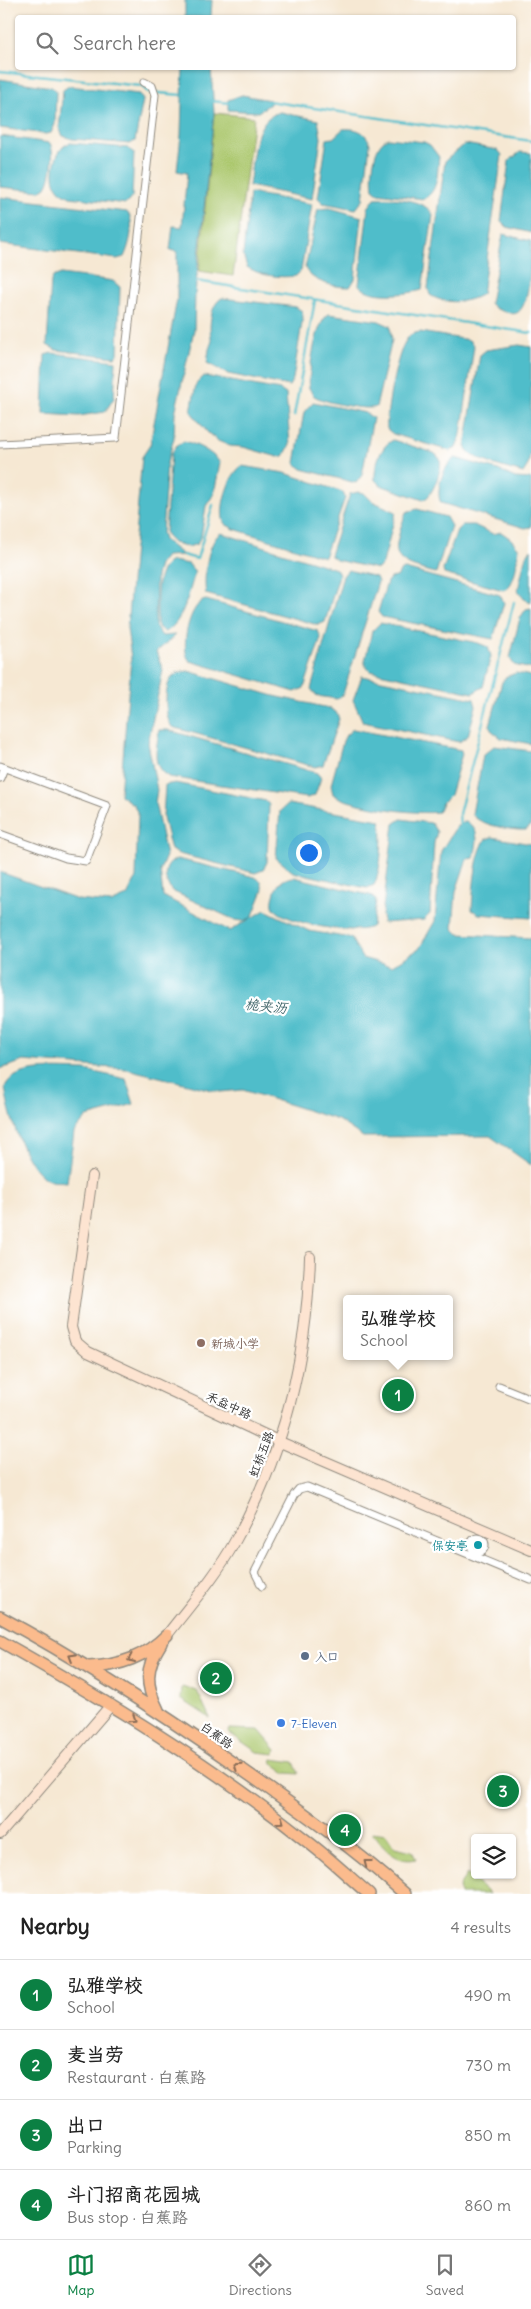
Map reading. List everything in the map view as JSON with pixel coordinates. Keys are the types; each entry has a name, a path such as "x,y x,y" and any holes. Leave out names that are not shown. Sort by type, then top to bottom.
{"main road":[{"name":"白蕉路","path":"0,1617 89,1667 159,1712 310,1819 405,1894"},
{"path":"89,1667 115,1666 130,1660 158,1644 167,1634"},
{"path":"159,1712 149,1688 148,1673 157,1651 167,1634"},
{"path":"0,1641 111,1705 215,1772 309,1842 368,1894"}],"street":[{"path":"0,444 116,438 155,95 152,86 144,82"},
{"path":"0,778 2,767 107,806 86,861 66,858 0,834"},
{"name":"禾益中路","path":"92,1176 70,1326 75,1341 88,1352 280,1442 483,1534 531,1550"},
{"name":"虹桥五路","path":"167,1634 234,1544 259,1493 280,1442 293,1398 302,1351 308,1305 310,1257"},
{"path":"499,1386 531,1399"},
{"path":"262,1586 255,1572 294,1495 300,1489 307,1487 474,1554 531,1580"},
{"path":"474,1554 471,1543 483,1534"},
{"path":"0,1834 111,1705"}],"green space":[{"path":"214,113 254,117 233,276 199,271"},
{"path":"182,1687 197,1691 210,1718 181,1699"},
{"path":"229,1729 259,1730 276,1750 275,1754 257,1752 228,1732"},
{"path":"272,1759 294,1762 299,1774 286,1773 271,1762"},
{"path":"372,1832 386,1834 395,1847 412,1851 416,1859 409,1860 396,1857 380,1843"},
{"path":"467,1874 489,1894 460,1894 459,1886"}],"water":[{"path":"185,0 212,0 211,15 185,15"},
{"name":"桅夹沥","path":"183,70 211,70 214,113 195,294 194,330 175,413 174,438 167,463 162,533 164,540 183,555 166,556 159,565 156,576 155,626 162,636 176,635 156,652 163,670 148,743 157,790 155,803 166,856 160,870 163,896 230,931 251,918 243,921 235,920 172,891 167,882 166,869 177,859 255,877 261,881 263,890 252,918 265,910 309,931 351,938 362,958 391,966 419,949 435,921 441,851 456,827 466,821 474,829 477,842 474,858 467,859 456,891 453,928 459,934 531,938 531,1165 490,1136 363,1137 338,1120 243,1090 220,1092 127,1069 24,1061 0,1069 0,872 78,900 111,903 127,896 136,878 138,814 134,805 120,795 131,658 127,628 142,457 150,445 177,299 177,252 170,250 173,226 182,227 187,173 177,171 181,135"},
{"path":"0,79 51,87 56,90 55,124 51,133 0,128"},
{"path":"69,86 139,94 143,100 135,141 130,144 72,139 63,136 59,128 63,90"},
{"path":"242,95 270,100 270,104 258,112 228,110 228,100"},
{"path":"280,112 318,120 321,138 312,199 249,186 253,154 259,132 271,116"},
{"path":"343,129 360,131 366,136 370,144 363,200 356,209 323,203 318,198 327,139 333,138"},
{"path":"0,136 50,143 52,147 52,165 46,187 40,191 0,187"},
{"path":"388,138 424,142 430,145 439,157 435,187 428,196 423,199 378,193 373,189 372,176 376,153 383,141"},
{"path":"70,143 128,148 134,153 132,197 126,204 70,197 57,187 54,169 57,155 65,145"},
{"path":"465,144 498,150 502,155 482,294 457,302 436,298 430,295 428,288 445,161"},
{"path":"520,152 531,153 531,233 507,227 501,221 509,161"},
{"path":"250,193 312,204 301,271 296,276 270,276 247,267 243,255"},
{"path":"0,197 127,212 130,216 131,228 130,241 124,257 117,259 0,244"},
{"path":"375,198 416,202 423,205 433,215 422,290 398,294 380,294 364,289 359,285 368,208"},
{"path":"330,208 362,217 355,279 350,287 331,285 319,281 308,273 305,268 318,209"},
{"path":"503,234 531,241 531,260 526,298 517,313 499,310 490,303"},
{"path":"61,274 113,281 120,287 118,354 115,357 56,350 47,345 51,281 53,277"},
{"path":"222,298 296,307 302,311 303,317 293,379 289,386 228,374 207,363 212,341 210,330 211,318 215,306"},
{"path":"329,314 379,321 390,326 392,340 376,407 354,407 334,403 317,398 309,388 310,371 317,337 324,319"},
{"path":"420,332 469,340 474,346 461,434 456,448 450,451 393,434 387,429 390,397 399,356 408,337"},
{"path":"519,345 531,347 531,449 528,465 523,473 482,460 474,456 465,446 480,355 486,350"},
{"path":"52,353 116,361 114,398 105,412 79,416 43,414 45,355"},
{"path":"204,376 280,390 286,394 290,445 284,456 278,457 243,447 230,446 218,441 208,433 191,412 196,384"},
{"path":"313,402 366,413 373,418 362,475 356,483 302,469 295,463 304,412"},
{"path":"393,440 434,453 440,459 440,469 436,482 430,494 423,500 380,485 375,480 381,452"},
{"path":"184,441 204,449 220,463 214,494 206,506 201,537 197,544 188,547 173,543 167,537 165,531 171,454 176,446"},
{"path":"455,458 498,470 515,478 531,479 531,527 525,528 441,503 439,492 441,479 447,466"},
{"path":"242,466 285,473 343,492 345,498 324,557 234,529 225,524 222,511 223,502 233,476"},
{"path":"364,493 372,501 396,512 383,563 378,569 336,560 330,555 350,494"},
{"path":"417,509 446,517 451,526 436,573 409,565 398,554 398,538 406,512"},
{"path":"462,525 474,525 493,534 501,532 511,539 519,549 513,579 507,588 503,590 444,574 443,570 457,530"},
{"path":"221,533 336,569 339,575 325,622 318,625 206,594 205,580 209,552 216,537"},
{"path":"531,549 531,602 524,599 518,590 525,559"},
{"path":"172,561 189,564 195,573 181,615 171,628 165,632 159,628 157,623 157,589 161,572"},
{"path":"405,569 500,595 504,603 493,639 382,617 378,612 387,582 390,578 397,577 401,570"},
{"path":"348,570 376,577 378,582 343,694 337,699 317,696 311,689 343,576"},
{"path":"206,600 318,631 321,638 304,688 295,692 190,661 185,648 187,628 195,609"},
{"path":"531,608 531,669 514,665 510,658 520,618 526,609"},
{"path":"380,623 478,643 488,647 491,656 483,687 473,693 370,671 365,665 365,661 372,631"},
{"path":"188,671 274,696 329,708 336,712 339,719 323,765 315,767 172,727 166,709 166,694 169,681 179,673"},
{"path":"516,673 531,676 531,744 501,738 491,730 490,725 502,682 506,677"},
{"path":"362,676 474,699 476,706 468,736 459,742 363,722 353,700"},
{"path":"353,729 461,750 462,754 450,795 442,803 438,812 384,809 353,802 333,794 331,785 343,741 346,735"},
{"path":"159,730 168,730 317,773 321,778 315,795 307,798 169,777 159,768 157,762 156,750"},
{"path":"494,746 531,751 531,826 526,830 489,824 472,814 483,755"},
{"path":"175,783 266,801 269,805 267,862 263,870 255,873 179,854 171,850 163,818 165,785"},
{"path":"288,804 380,820 382,834 381,853 374,885 367,888 293,872 276,858 280,811"},
{"path":"401,819 431,823 437,832 434,843 430,914 424,920 383,923 382,915 394,824"},
{"path":"492,837 531,844 531,918 479,914 472,910 475,873 479,854 486,839"},
{"path":"294,877 373,896 376,901 372,926 353,930 322,927 291,919 280,914 273,906 276,889 283,880"},
{"path":"52,1069 85,1070 126,1079 134,1104 87,1117 74,1132 67,1182 51,1181 42,1176 33,1166 19,1140 5,1087 10,1080 28,1072"}],"waterway":[{"path":"0,71 141,86 148,92 181,95"},
{"path":"211,101 231,103"},
{"path":"268,101 531,141"},
{"path":"196,281 531,333"},
{"path":"294,416 315,300"},
{"path":"183,555 197,559 213,505"},
{"path":"460,827 459,814 514,602"}],"place":[{"name":"新城小学","path":"201,1343"},
{"name":"弘雅学校","path":"398,1395"},
{"name":"保安亭","path":"478,1545"},
{"name":"入口","path":"305,1656"},
{"name":"麦当劳","path":"216,1678"},
{"name":"7-Eleven","path":"281,1723"},
{"name":"出口","path":"503,1791"},
{"name":"斗门招商花园城","path":"345,1830"}]}
